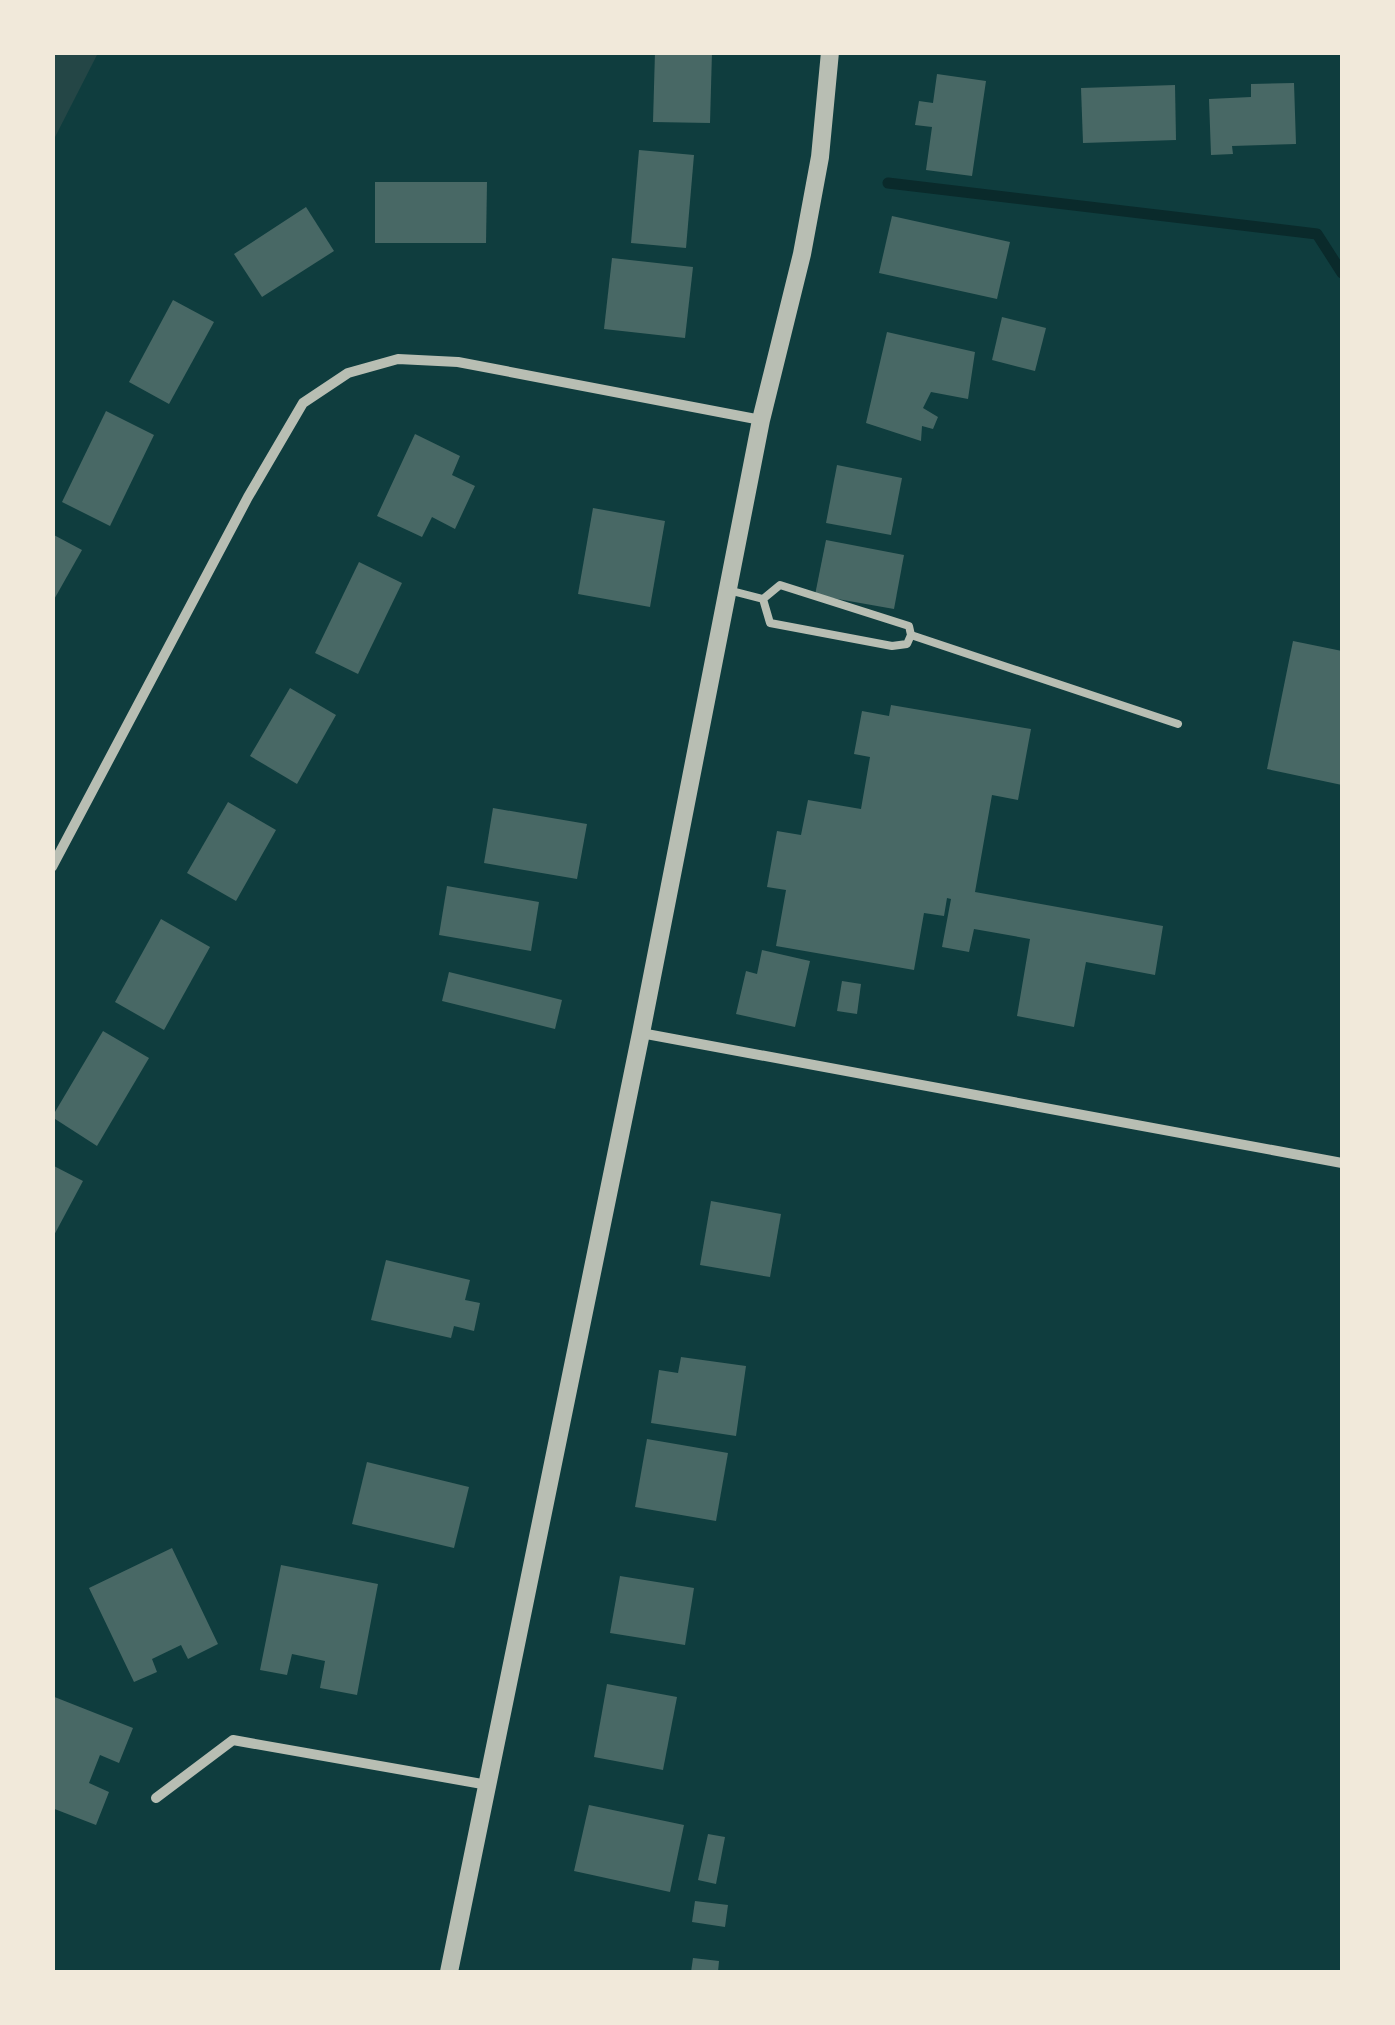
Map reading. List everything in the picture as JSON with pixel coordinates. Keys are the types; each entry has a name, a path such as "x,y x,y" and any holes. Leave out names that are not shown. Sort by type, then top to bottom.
{"street":[{"path":"449,1972 762,420 802,254 820,157 830,52"},
{"path":"52,866 248,498 303,404 348,373 398,359 458,362 762,420"},
{"path":"641,1032 1342,1163"},
{"path":"156,1798 233,1740 488,1785"}],"lane":[{"path":"780,585 909,626 911,636 907,644 892,646 770,622 763,599 780,585"},
{"path":"728,590 763,599"},
{"path":"911,636 1178,724"}],"shaded area":[{"path":"52,53 98,53 53,141"}],"building":[{"path":"655,52 712,52 710,123 653,122"},
{"path":"937,74 986,81 972,176 926,170 932,127 915,125 919,101 933,103"},
{"path":"1294,83 1296,144 1232,146 1233,154 1211,155 1209,99 1251,97 1251,84"},
{"path":"1175,85 1176,140 1083,143 1081,88"},
{"path":"639,150 694,155 686,248 631,243"},
{"path":"375,182 487,182 486,243 375,243"},
{"path":"306,207 334,251 262,297 234,254"},
{"path":"892,216 1010,242 997,299 879,273"},
{"path":"612,258 693,267 685,338 604,329"},
{"path":"173,300 214,322 169,404 129,382"},
{"path":"1002,317 1046,328 1035,371 992,360"},
{"path":"887,332 975,352 968,399 931,392 923,408 938,417 933,429 922,426 921,441 866,423"},
{"path":"106,411 154,435 110,526 62,502"},
{"path":"415,434 460,456 452,475 475,486 455,529 432,517 422,537 377,516"},
{"path":"837,465 902,478 891,535 826,523"},
{"path":"593,508 665,521 650,607 578,594"},
{"path":"52,534 82,550 52,603"},
{"path":"826,540 904,555 894,609 815,595"},
{"path":"359,562 402,583 358,674 315,653"},
{"path":"1293,641 1342,651 1342,785 1267,769"},
{"path":"290,688 336,715 297,784 250,756"},
{"path":"891,705 1031,729 1018,800 992,795 975,892 1163,926 1155,975 1086,962 1074,1027 1017,1016 1030,939 974,929 969,952 942,947 951,899 947,898 944,916 924,913 914,970 776,946 786,890 767,887 777,831 801,835 808,800 861,809 870,757 854,754 862,711 889,716"},
{"path":"228,802 276,830 236,901 187,873"},
{"path":"493,808 587,824 577,879 484,863"},
{"path":"447,886 539,902 531,951 439,935"},
{"path":"161,919 210,947 164,1030 115,1002"},
{"path":"762,950 810,961 795,1027 736,1014 746,971 757,974"},
{"path":"449,972 562,1000 555,1029 442,1001"},
{"path":"842,981 861,984 857,1014 837,1011"},
{"path":"103,1031 149,1058 97,1146 52,1117"},
{"path":"52,1165 83,1181 52,1239"},
{"path":"711,1201 781,1214 770,1277 700,1265"},
{"path":"386,1260 470,1280 465,1300 480,1303 474,1331 454,1326 451,1338 371,1320"},
{"path":"681,1357 746,1366 736,1436 651,1423 659,1370 678,1373"},
{"path":"647,1439 728,1453 716,1521 635,1507"},
{"path":"367,1462 469,1487 454,1548 352,1524"},
{"path":"172,1548 218,1644 188,1659 181,1645 152,1659 157,1672 134,1682 89,1588"},
{"path":"281,1565 378,1584 357,1695 320,1688 325,1661 292,1654 287,1675 260,1670"},
{"path":"620,1576 694,1588 685,1645 610,1633"},
{"path":"607,1684 677,1697 663,1770 594,1757"},
{"path":"52,1696 133,1728 119,1763 100,1755 89,1783 109,1792 96,1825 52,1808"},
{"path":"589,1805 684,1825 670,1892 574,1871"},
{"path":"708,1834 725,1837 716,1884 698,1880"},
{"path":"695,1901 728,1905 725,1927 692,1922"},
{"path":"693,1958 719,1961 718,1972 691,1972"}],"waterway":[{"path":"888,183 1317,234 1342,273"}]}
